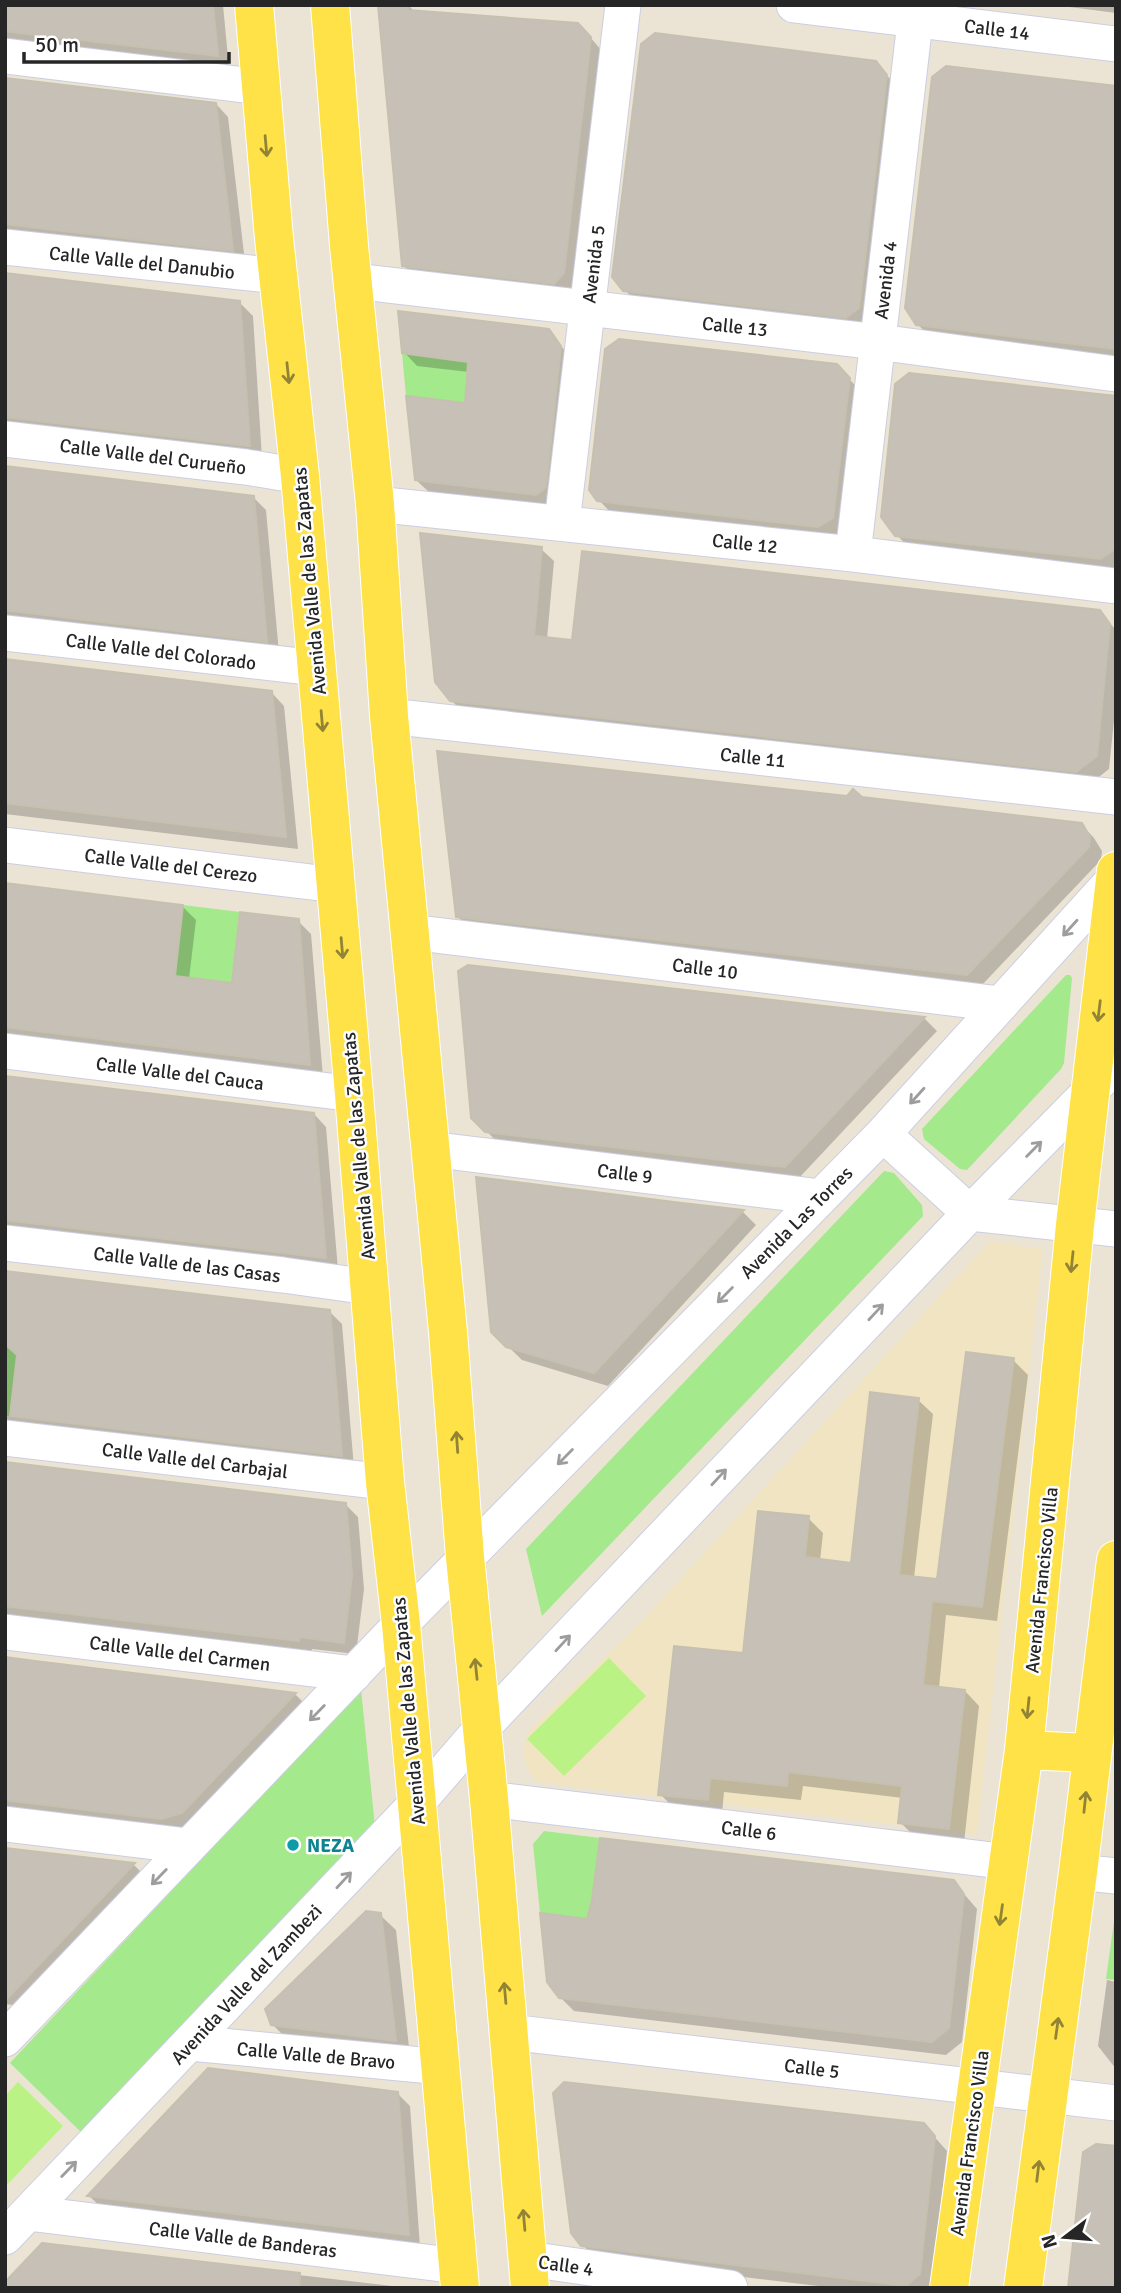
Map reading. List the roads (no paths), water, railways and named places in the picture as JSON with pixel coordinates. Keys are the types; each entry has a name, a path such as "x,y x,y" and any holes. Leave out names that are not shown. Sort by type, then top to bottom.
{"main road":[{"name":"Avenida Valle de las Zapatas","path":"254,5 300,476 385,1482 401,1623 459,2277"},
{"path":"330,5 375,503 390,716 448,1332 465,1557 489,1799 529,2273"},
{"name":"Avenida Francisco Villa","path":"949,2288 1024,1750 1075,1225 1116,871"},
{"path":"1023,2288 1078,1872 1091,1753 1110,1655 1116,1560"},
{"path":"1024,1750 1091,1753"}],"street":[{"name":"Avenida 5","path":"562,523 623,5"},
{"name":"Calle 14","path":"794,5 916,12 1116,44"},
{"name":"Avenida 4","path":"853,554 916,12"},
{"path":"5,56 261,87"},
{"name":"Calle Valle del Danubio","path":"5,247 279,276"},
{"name":"Calle 13","path":"354,281 878,342 1116,374"},
{"name":"Calle Valle del Curueño","path":"5,439 246,467 300,476"},
{"name":"Calle 12","path":"375,503 853,554 1116,586"},
{"name":"Calle Valle del Colorado","path":"5,633 317,668"},
{"name":"Calle 11","path":"390,716 1116,797"},
{"name":"Calle Valle del Cerezo","path":"5,845 336,885"},
{"name":"Avenida Las Torres","path":"465,1557 883,1134 1115,878"},
{"name":"Calle 10","path":"410,932 1000,1004"},
{"name":"Calle Valle del Cauca","path":"5,1051 354,1094"},
{"path":"482,1728 970,1213 1116,1065"},
{"path":"883,1134 970,1213 1116,1229"},
{"name":"Calle 9","path":"429,1149 821,1197"},
{"name":"Calle Valle de las Casas","path":"5,1243 369,1287"},
{"name":"Calle Valle del Carbajal","path":"5,1438 385,1482"},
{"path":"10,2027 465,1557"},
{"name":"Calle Valle del Carmen","path":"5,1632 354,1674"},
{"name":"Avenida Valle del Zambezi","path":"16,2225 417,1802 482,1728"},
{"name":"Calle 6","path":"489,1799 1009,1862"},
{"path":"5,1824 188,1846"},
{"path":"1078,1872 1116,1876"},
{"name":"Calle 5","path":"509,2032 1116,2103"},
{"name":"Calle Valle de Bravo","path":"190,2043 442,2067"},
{"name":"Calle Valle de Banderas","path":"16,2225 459,2277"},
{"name":"Calle 4","path":"529,2273 730,2288"}],"place":[{"name":"NEZA","path":"293,1845"}]}
